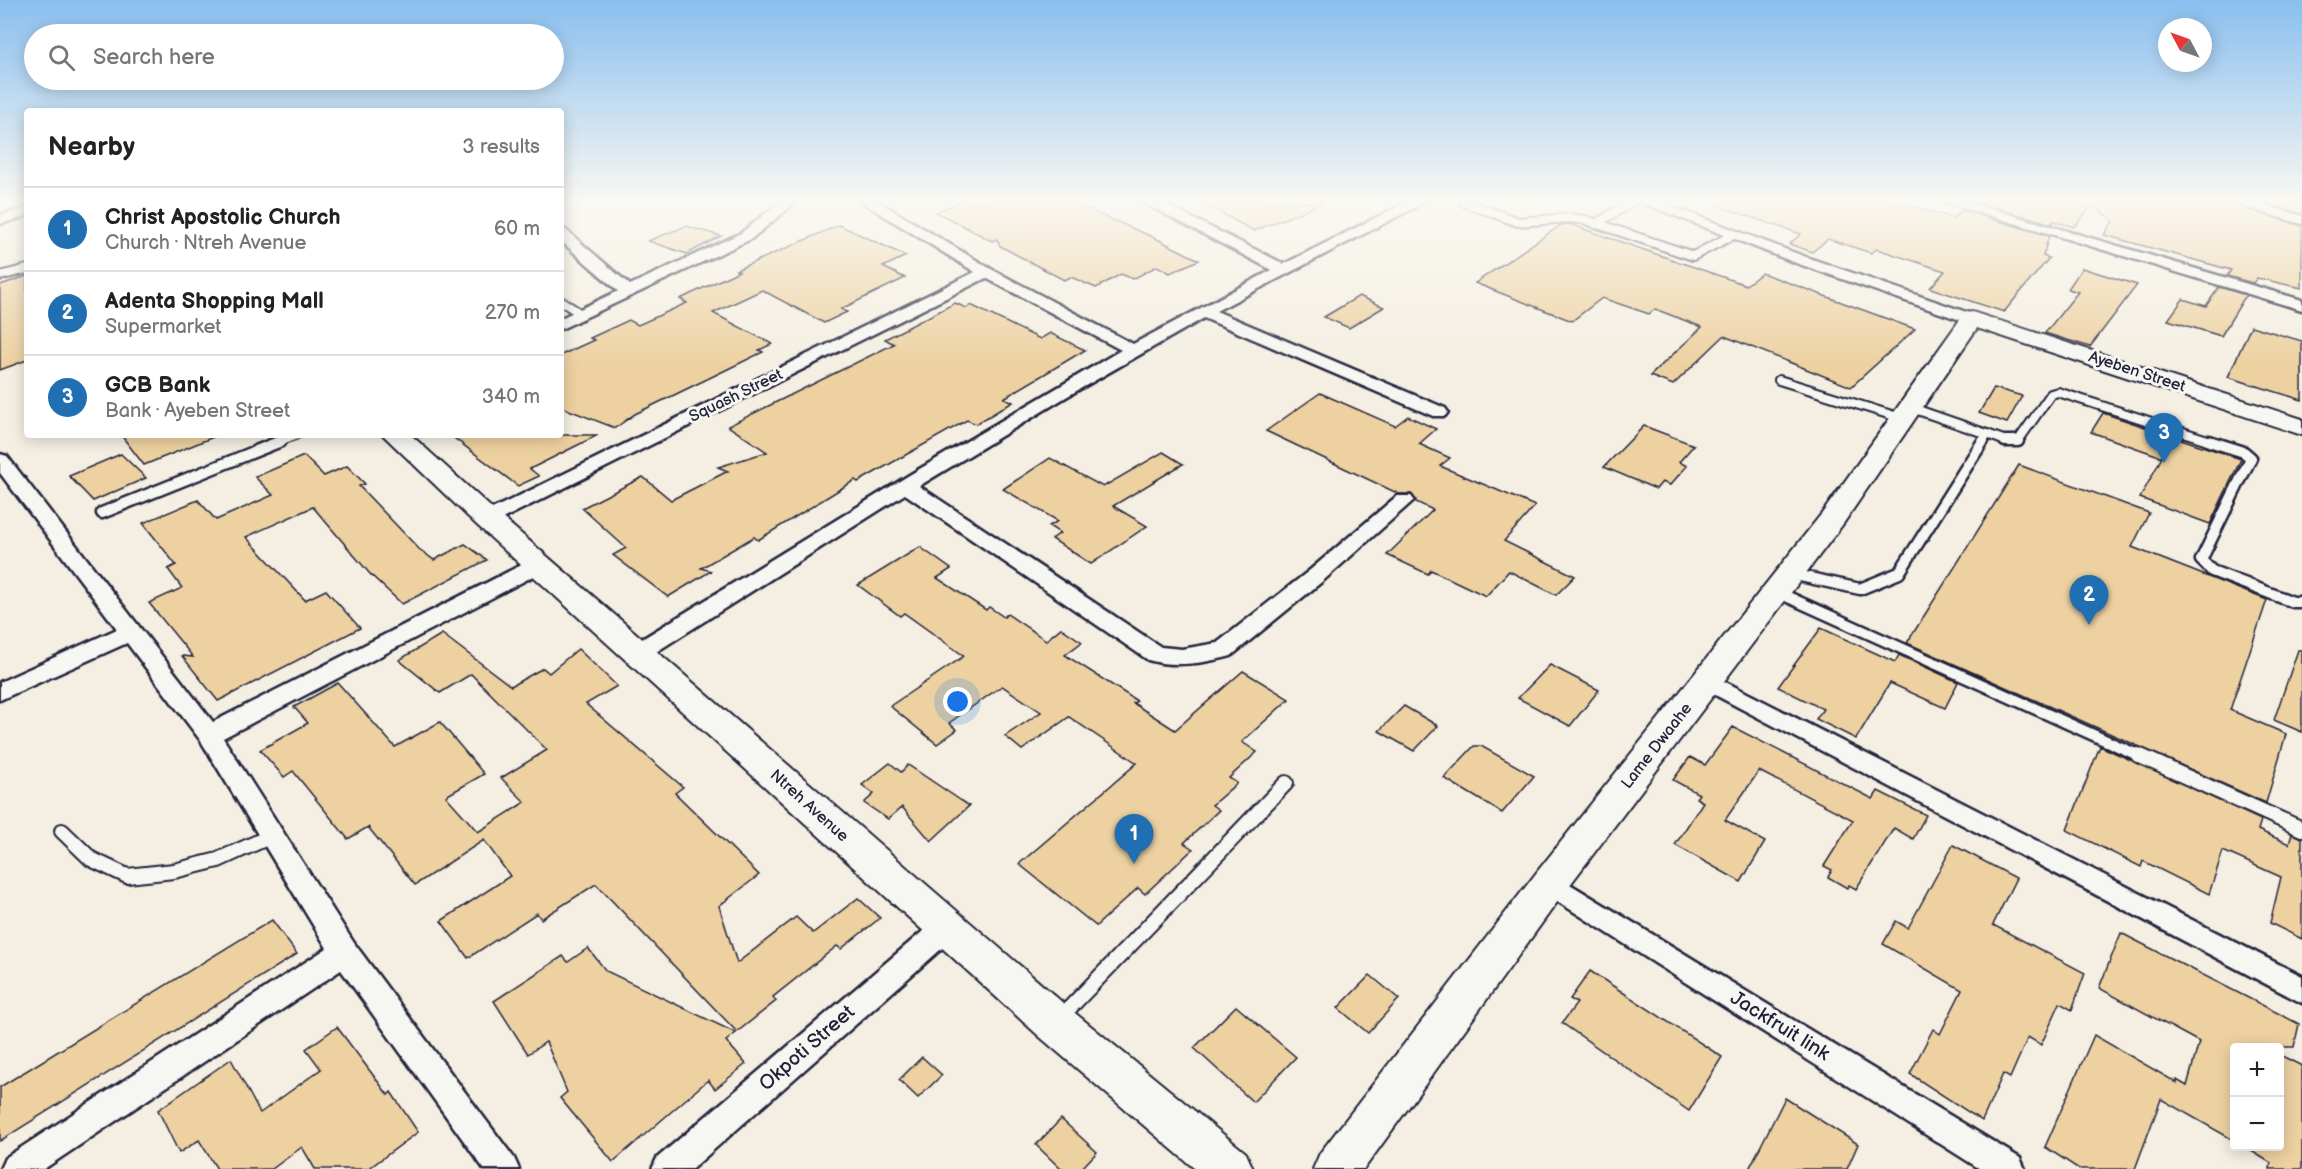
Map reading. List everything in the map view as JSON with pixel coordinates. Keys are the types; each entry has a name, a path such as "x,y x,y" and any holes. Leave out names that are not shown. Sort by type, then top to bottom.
{"street":[{"path":"588,257 629,292"},
{"path":"564,322 703,257"},
{"path":"960,257 1135,351"},
{"path":"1258,257 1285,270"},
{"path":"637,653 906,486 1135,351 1311,257"},
{"path":"1794,257 1971,319"},
{"path":"2137,257 2302,305"},
{"name":"Squash Street","path":"487,519 986,272"},
{"path":"1204,312 1439,412"},
{"name":"Lame Dwaahe","path":"1336,1169 1550,883 1833,518 1971,319"},
{"name":"Ayeben Street","path":"1971,319 2302,427"},
{"name":"Ntreh Avenue","path":"399,438 946,928 1055,1023 1230,1169"},
{"path":"0,460 209,735 344,952 503,1169"},
{"path":"906,486 1156,654 1182,657 1223,650 1317,575 1404,500"},
{"path":"209,735 540,564"},
{"path":"0,692 131,632"},
{"path":"1708,681 2302,990"},
{"name":"Jackfruit link","path":"1550,883 2009,1169"},
{"name":"Okpoti Street","path":"668,1169 946,928"},
{"path":"16,1169 344,952"}],"lane":[{"path":"0,276 24,270"},
{"path":"564,303 581,314"},
{"path":"1779,380 1987,434 2006,441 2019,441 2051,394 2058,392 2244,452 2251,458 2201,560 2212,571 2293,602 2302,602"},
{"path":"1784,583 1860,589 1899,573 1987,434"},
{"path":"102,513 288,438"},
{"path":"1784,583 2302,829"},
{"path":"1055,1023 1286,783"},
{"path":"62,831 91,859 127,876 174,871 218,860 271,836"}],"building":[{"path":"767,257 905,257 883,267 905,278 841,309 847,312 824,323 762,290 713,313 772,344 759,350 763,352 635,414 615,428 564,408 564,354 594,340 590,338 629,320 638,325 687,303 680,299 739,271 736,270"},
{"path":"1020,257 1192,257 1199,260 1170,273 1157,266 1133,279 1121,274 1096,288 1071,277 1064,280"},
{"path":"1514,257 1663,257 1746,285 1762,273 1915,329 1851,387 1724,336 1673,385 1650,376 1702,327 1655,309 1649,314 1602,298 1572,321 1475,283"},
{"path":"1900,257 2049,258 2004,312 1930,288 1945,271"},
{"path":"2182,257 2302,257 2302,288 2257,278 2253,283 2227,276 2231,270"},
{"path":"2082,268 2137,285 2090,347 2045,333 2078,292 2068,289"},
{"path":"24,277 24,361 0,370 0,285"},
{"path":"2219,287 2246,295 2221,336 2168,320 2183,299 2206,306"},
{"path":"1359,296 1384,307 1349,328 1324,317"},
{"path":"955,303 966,308 971,305 1040,339 1050,333 1085,350 1004,398 1013,402 976,424 967,420 858,482 855,480 758,540 754,537 701,568 711,571 668,597 613,555 626,548 582,508 643,477 671,500 728,471 718,467 767,452 728,426 894,344 885,339"},
{"path":"2251,326 2302,341 2302,400 2228,377"},
{"path":"1994,388 2022,396 2007,423 1979,413"},
{"path":"1320,393 1395,426 1408,416 1436,429 1419,444 1450,458 1440,466 1535,506 1504,541 1575,576 1556,595 1509,571 1486,596 1431,570 1428,574 1387,555 1433,510 1416,502 1411,494 1399,494 1266,431"},
{"path":"2103,413 2241,459 2210,524 2140,498 2162,457 2091,432"},
{"path":"1644,426 1694,445 1679,462 1687,466 1670,485 1662,482 1656,489 1604,467"},
{"path":"564,435 598,435 530,469 539,476 518,486 454,438 564,438"},
{"path":"123,438 211,438 144,465"},
{"path":"1163,452 1183,464 1113,506 1147,526 1091,564 1052,539 1060,533 1049,526 1058,521 1003,489 1050,458 1103,487"},
{"path":"121,454 146,478 93,501 69,476"},
{"path":"304,456 324,476 347,466 365,484 359,486 419,549 434,560 465,544 487,560 402,604 370,574 313,507 246,537 305,600 326,590 360,628 218,701 182,656 193,657 149,603 182,588 168,569 176,565 143,523 198,500 216,520 273,495 255,477"},
{"path":"2019,465 2149,513 2132,547 2267,600 2230,710 2286,734 2266,803 1907,643"},
{"path":"920,547 951,569 937,578 986,610 989,607 1004,617 1007,614 1046,640 1061,628 1082,642 1065,655 1137,701 1133,703 1175,730 1243,671 1289,699 1242,742 1257,752 1229,778 1237,783 1212,805 1219,810 1184,843 1193,849 1145,894 1138,888 1096,926 1019,864 1137,763 1069,717 1022,750 1005,736 1041,712 1002,686 949,723 957,730 937,744 890,706 964,656 904,613 900,616 858,585"},
{"path":"1821,628 1895,662 1899,655 1958,682 1945,708 1890,683 1856,739 1816,719 1823,709 1778,687"},
{"path":"442,634 511,686 543,668 549,673 578,649 617,686 586,704 683,787 675,793 759,875 719,906 737,963 796,917 813,933 858,898 880,918 841,949 837,946 773,997 776,1001 737,1032 596,884 541,919 537,913 468,958 441,921 510,876 484,840 415,885 368,827 348,839 293,771 284,777 260,750 308,723 294,707 338,683 395,747 440,722 484,774 446,796 478,832 525,802 501,778 547,750 471,674 440,693 399,660"},
{"path":"2298,650 2302,650 2302,732 2274,720"},
{"path":"1550,665 1599,690 1570,726 1518,698"},
{"path":"1404,706 1438,726 1414,751 1379,731"},
{"path":"1733,727 1873,799 1878,791 1926,815 1913,839 1894,828 1856,889 1849,885 1847,888 1828,877 1832,870 1824,866 1853,820 1759,771 1725,820 1765,842 1741,882 1675,845 1703,802 1696,798 1699,794 1673,780 1690,757 1705,765"},
{"path":"1474,746 1481,746 1534,776 1502,813 1444,778"},
{"path":"2100,746 2261,820 2258,830 2289,844 2292,834 2302,838 2302,939 2270,923 2281,877 2223,851 2209,894 2143,861 2141,867 2067,830"},
{"path":"890,763 901,772 908,765 969,806 931,841 902,807 888,819 864,803 874,794 862,785"},
{"path":"1953,845 2016,878 1993,925 2085,973 2072,1010 2060,1003 2041,1045 2028,1037 2010,1078 2003,1074 1982,1121 1910,1074 1933,1029 1940,1034 1962,990 1883,944 1896,921 1908,928"},
{"path":"272,920 297,954 0,1141 0,1087"},
{"path":"2121,933 2299,1024 2294,1047 2284,1047 2284,1043 2230,1043 2230,1138 2161,1099 2135,1169 2079,1169 2045,1147 2094,1035 2177,1083 2177,1080 2187,1086 2199,1042 2099,988"},
{"path":"588,948 606,971 736,1033 726,1041 746,1064 715,1089 708,1080 613,1162 560,1098 567,1092 546,1042 528,1054 494,1001 563,956 568,962"},
{"path":"1590,971 1722,1057 1689,1111 1562,1023 1577,1003 1570,999"},
{"path":"1370,975 1399,999 1368,1033 1338,1008"},
{"path":"1236,1006 1296,1057 1253,1102 1194,1048"},
{"path":"337,1027 388,1095 391,1092 418,1132 368,1169 315,1169 302,1147 272,1169 217,1169 199,1140 179,1153 158,1110 231,1059 260,1113 321,1069 306,1049"},
{"path":"922,1057 942,1075 918,1098 899,1080"},
{"path":"2284,1057 2302,1066 2302,1169 2270,1169 2271,1163 2251,1151 2284,1151"},
{"path":"1785,1098 1858,1144 1847,1169 1749,1169"},
{"path":"1061,1119 1097,1152 1081,1169 1061,1169 1036,1145"}],"place":[{"name":"GCB Bank","path":"2164,463"},
{"name":"Adenta Shopping Mall","path":"2089,625"},
{"name":"Christ Apostolic Church","path":"1134,864"}]}
